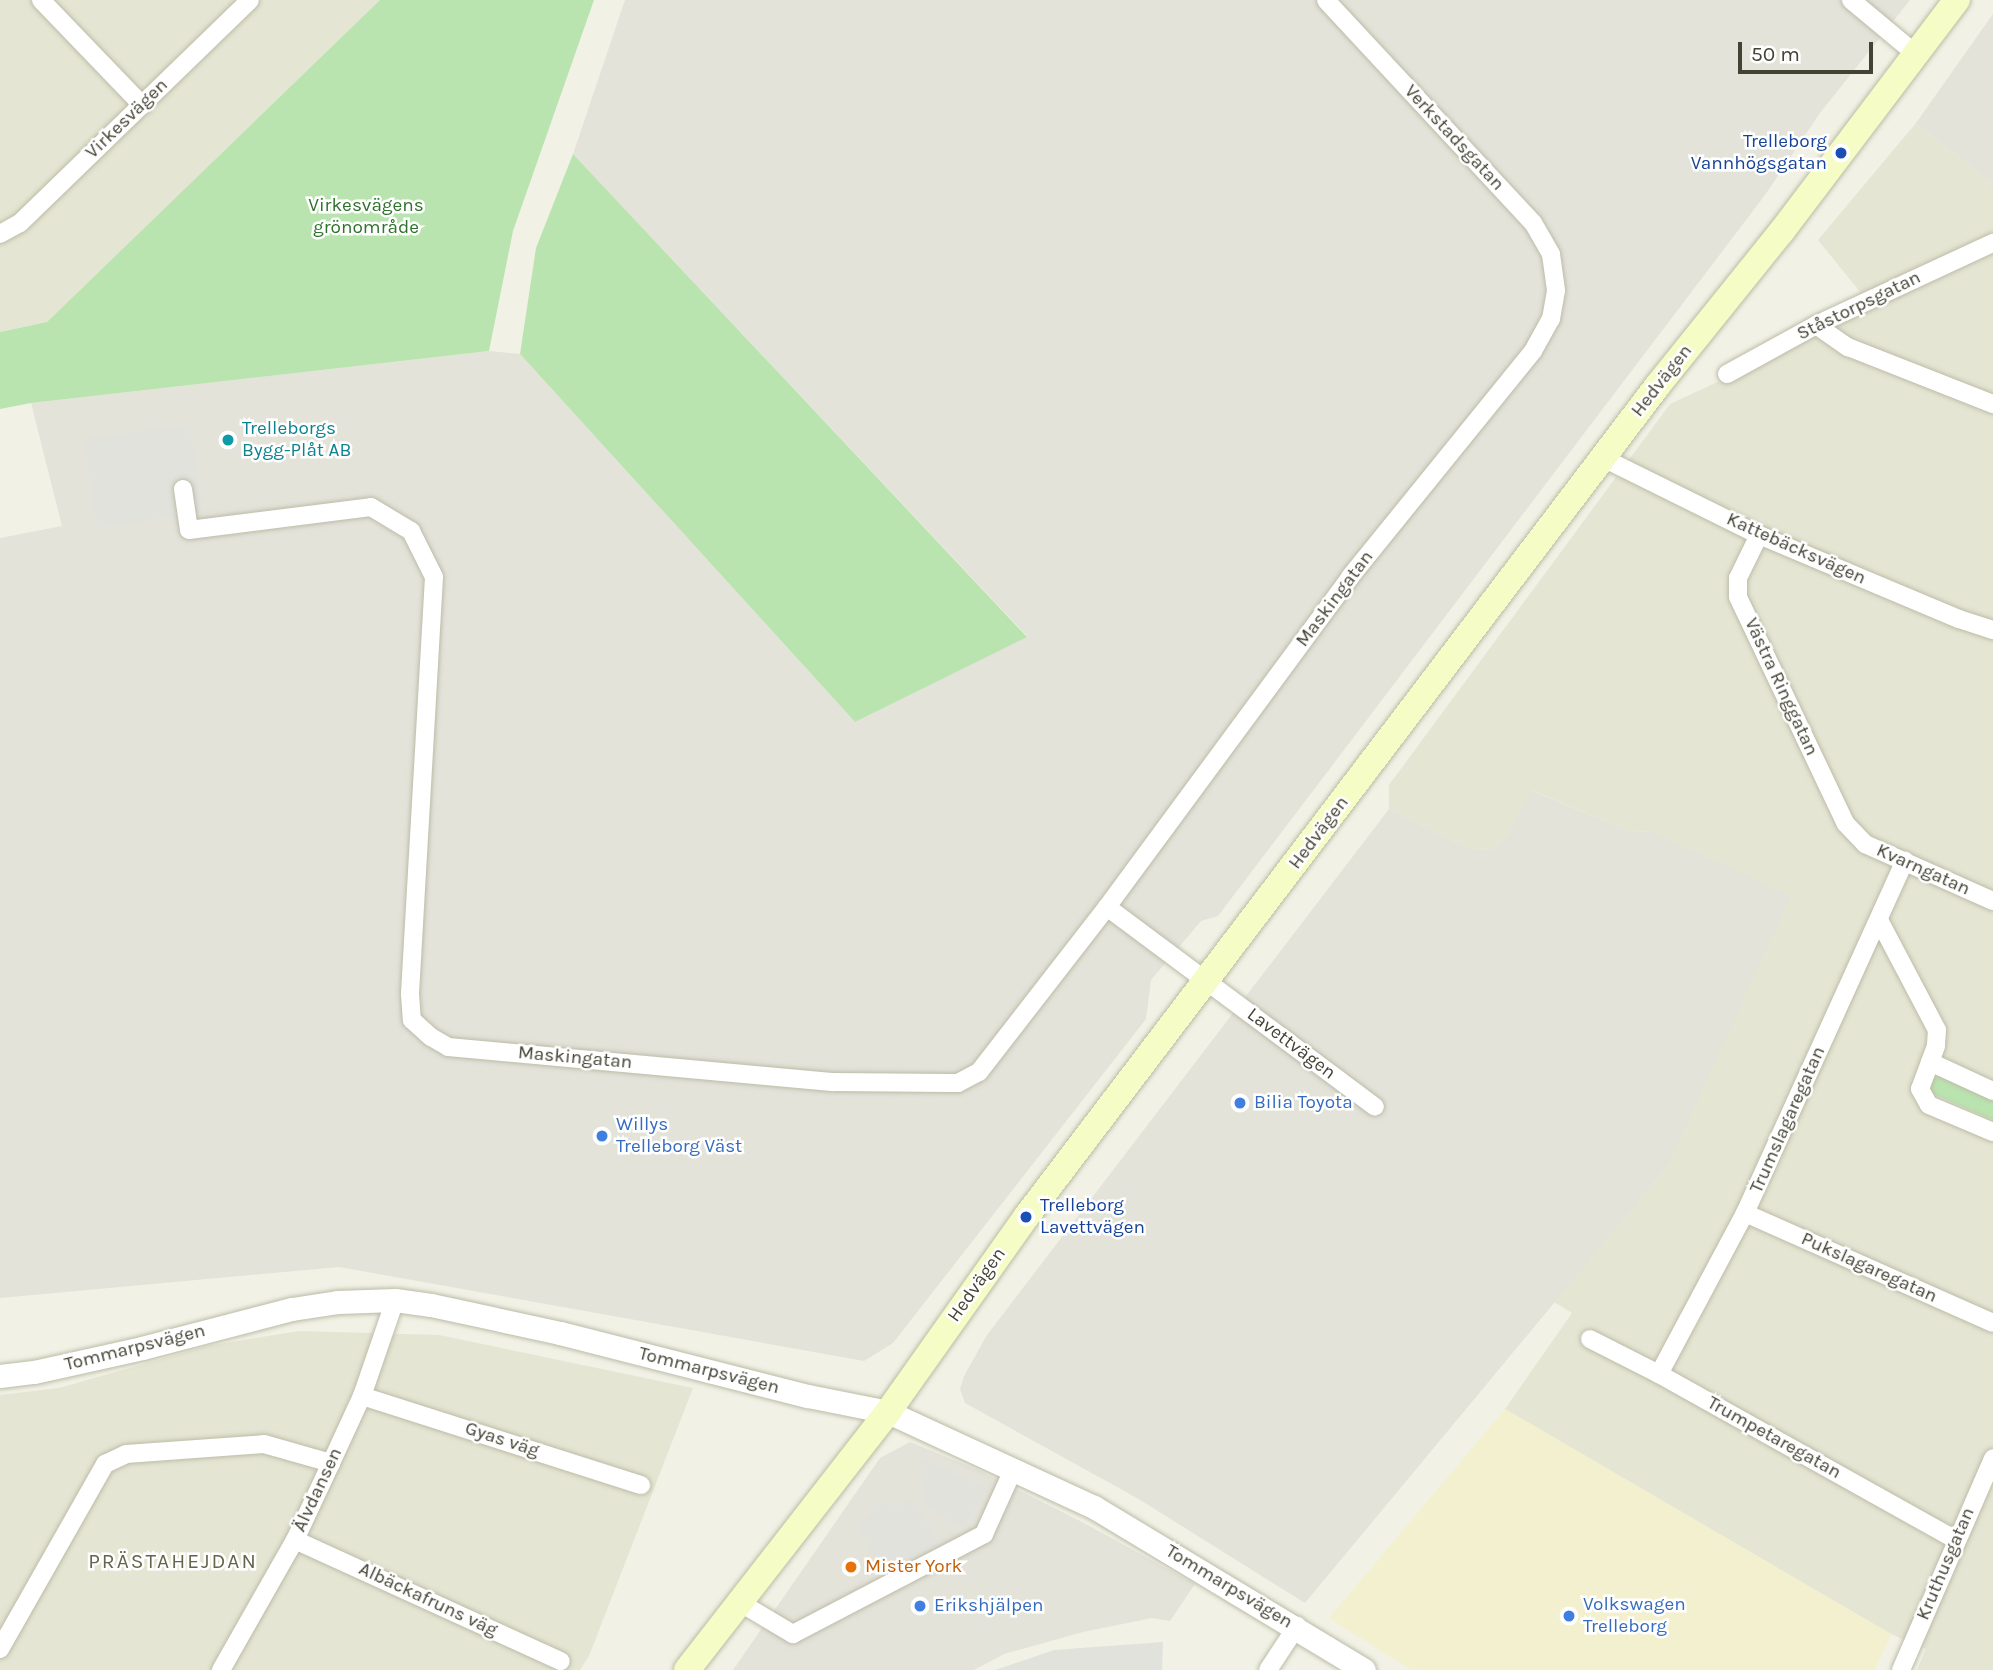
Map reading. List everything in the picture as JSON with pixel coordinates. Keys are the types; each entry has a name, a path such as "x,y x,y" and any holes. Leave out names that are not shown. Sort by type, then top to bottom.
{"main road":[{"name":"Hedvägen","path":"687,1670 888,1412 1026,1217 1602,458 1957,0"}],"street":[{"path":"41,0 142,105"},
{"name":"Virkesvägen","path":"0,234 20,223 250,0"},
{"name":"Verkstadsgatan","path":"1326,0 1533,223 1551,254 1556,290"},
{"path":"1851,0 1917,55"},
{"name":"Ståstorpsgatan","path":"1727,374 1816,325 1993,243"},
{"name":"Maskingatan","path":"183,489 189,530 371,507 411,531 434,578 410,994 412,1020 431,1037 448,1047 834,1082 958,1083 979,1072 1107,907 1350,577 1534,351 1551,319 1556,290"},
{"path":"1816,325 1848,347 1993,404"},
{"name":"Kattebäcksvägen","path":"1602,458 1759,535 1959,619 1993,630"},
{"name":"Västra Ringgatan","path":"1759,535 1738,578 1738,597 1846,824 1855,835"},
{"name":"Kvarngatan","path":"1855,835 1865,844 1993,901"},
{"name":"Trumslagaregatan","path":"1659,1374 1745,1213 1905,861"},
{"path":"1107,907 1207,980"},
{"path":"1879,920 1937,1030 1936,1046 1920,1089 1928,1105 1993,1132"},
{"name":"Lavettvägen","path":"1207,980 1376,1107"},
{"path":"1930,1062 1993,1091"},
{"name":"Pukslagaregatan","path":"1745,1213 1993,1323"},
{"name":"Tommarpsvägen","path":"0,1376 34,1372 130,1351 292,1309 338,1302 395,1300 560,1334 808,1396 888,1412 1094,1507 1297,1626 1364,1670"},
{"name":"Älvdansen","path":"221,1670 295,1540 362,1396 395,1300"},
{"name":"Trumpetaregatan","path":"1590,1339 1659,1374 1956,1540"},
{"name":"Gyas väg","path":"362,1396 641,1485"},
{"path":"0,1649 105,1464 126,1454 264,1444 331,1463"},
{"name":"Kruthusgatan","path":"1900,1670 1993,1458"},
{"path":"739,1602 793,1634 984,1534 1013,1470"},
{"name":"Albäckafruns väg","path":"295,1540 561,1661"},
{"path":"1268,1670 1297,1626"}],"shaded area":[{"path":"0,0 380,0 47,322 0,332"},
{"path":"625,0 1910,0 1820,113 1765,195 1218,916 1201,921 1151,980 1146,1019 893,1343 864,1361 339,1267 0,1298 0,538 62,526 31,403 489,351 520,354 855,722 1027,636 573,154"},
{"path":"1993,14 1993,184 1916,123"},
{"path":"1916,123 1993,184 1993,1670 1917,1670 1926,1649 1891,1634 1505,1409 1572,1313 1554,1302 1667,1167 1651,831 1632,832 1531,790 1507,835 1494,849 1473,850 1389,809 1389,785 1670,404 1874,309 1818,240"},
{"path":"190,424 203,513 97,528 84,439"},
{"path":"1530,790 1632,832 1651,831 1791,896 1667,1167 1305,1603 1137,1498 965,1403 960,1389 964,1376 987,1335 1389,809 1473,850 1494,849 1507,835"},
{"path":"299,1331 439,1335 693,1388 589,1656 580,1670 0,1670 0,1395 59,1388 207,1346"},
{"path":"1505,1409 1891,1634 1875,1670 1411,1670 1329,1618"},
{"path":"910,1442 978,1470 1082,1522 1195,1584 1170,1621 1152,1618 1083,1632 1004,1654 974,1670 733,1670 880,1458"},
{"path":"924,1459 987,1488 965,1528 925,1507 920,1471"},
{"path":"913,1499 939,1542 881,1574 857,1523 871,1515 868,1509 877,1504 903,1505"},
{"path":"1163,1642 1162,1670 995,1670 1054,1650"}],"green space":[{"name":"Virkesvägens grönområde","path":"380,0 594,0 513,231 489,351 31,403 0,409 0,332 47,322"},
{"path":"573,154 1027,637 855,722 520,354 536,248"},
{"path":"1940,1076 1993,1099 1993,1120 1933,1094 1928,1087 1932,1079"}],"place":[{"name":"Trelleborg Vannhögsgatan","path":"1841,153"},
{"name":"Trelleborgs Bygg-Plåt AB","path":"228,440"},
{"name":"Bilia Toyota","path":"1240,1103"},
{"name":"Willys Trelleborg Väst","path":"602,1136"},
{"name":"Trelleborg Lavettvägen","path":"1026,1217"},
{"name":"Mister York","path":"851,1567"},
{"name":"Erikshjälpen","path":"920,1606"},
{"name":"Volkswagen Trelleborg","path":"1569,1616"}],"district":[{"name":"PRÄSTAHEJDAN","path":"173,1561"}]}
